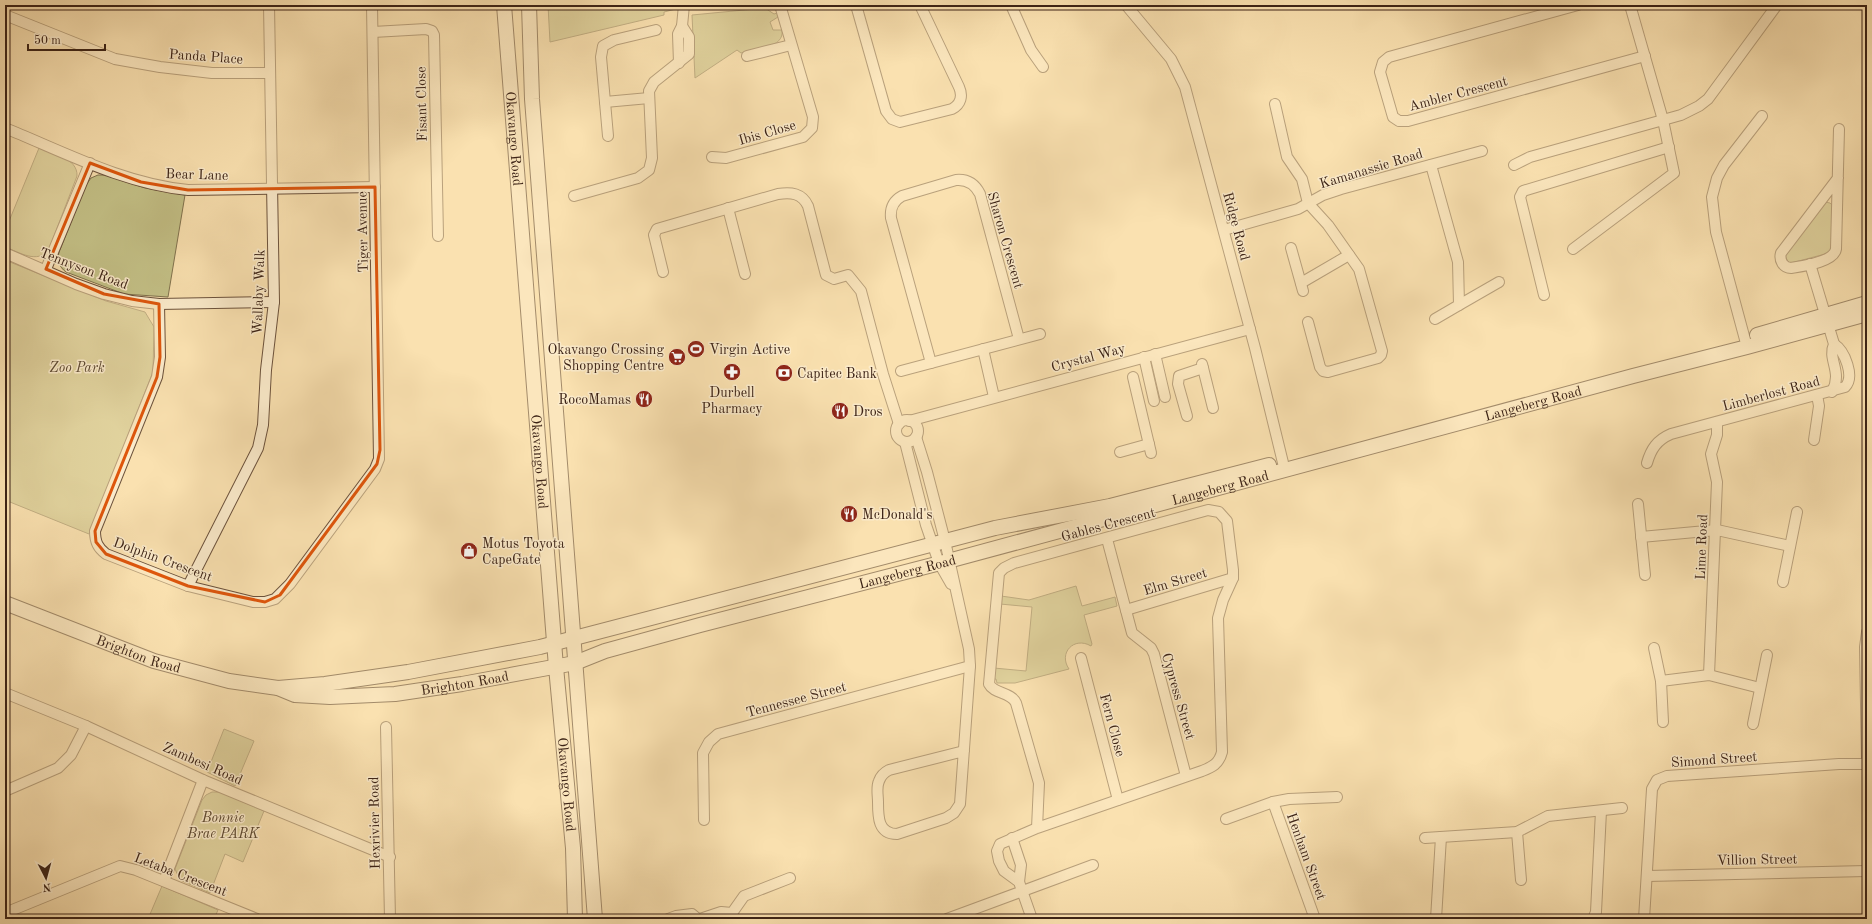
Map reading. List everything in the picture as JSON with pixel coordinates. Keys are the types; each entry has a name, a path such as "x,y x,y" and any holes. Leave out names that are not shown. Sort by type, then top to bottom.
{"main road":[{"name":"Okavango Road","path":"504,5 554,643 573,848 575,919"},
{"name":"Okavango Road","path":"529,5 532,99 595,919"},
{"name":"Langeberg Road","path":"556,667 575,663 605,651 700,625 944,562 1458,417 1827,320 1867,304"},
{"name":"Langeberg Road","path":"1827,320 1867,314"},
{"name":"Langeberg Road","path":"554,643 1018,522 1110,506 1284,467"},
{"name":"Brighton Road","path":"5,603 154,661 229,681 278,688 325,684 408,672 488,658 554,643"},
{"name":"Brighton Road","path":"278,688 295,695 330,697 395,694 462,684 556,667"}],"street":[{"name":"Wallaby Walk","path":"188,586 258,448 262,437 266,370 274,302 269,5"},
{"name":"Tiger Avenue","path":"372,5 379,459"},
{"path":"574,196 638,178 649,170 652,158 648,98 651,86 654,82 679,64 678,34 682,26 684,5"},
{"name":"Ibis Close","path":"712,156 726,158 803,137 810,131 813,125 813,117 780,5"},
{"path":"856,5 886,111 892,120 903,122 952,109 957,106 961,98 959,87 920,5"},
{"path":"1011,5 1031,50 1043,67"},
{"name":"Ridge Road","path":"1126,5 1158,41 1171,59 1182,79 1224,230 1284,467"},
{"name":"Ambler Crescent","path":"1578,5 1390,57 1383,62 1380,72 1393,117 1399,121 1408,121 1645,56"},
{"path":"1573,249 1674,173 1663,120 1630,5"},
{"path":"1514,165 1530,157 1690,112 1708,99 1777,5"},
{"name":"Panda Place","path":"5,15 115,59 160,67 212,73 270,73"},
{"name":"Fisant Close","path":"373,32 426,29 432,31 434,35 438,236"},
{"path":"608,136 601,57 603,46 614,40 656,30"},
{"path":"747,56 791,45"},
{"path":"605,102 648,98"},
{"path":"1275,104 1288,157 1302,179 1308,203 1328,225 1359,269 1382,355 1378,358 1335,370 1323,371 1320,367 1308,322"},
{"path":"1746,342 1716,232 1712,197 1716,178 1724,165 1762,116"},
{"name":"Bear Lane","path":"5,128 90,163 141,182 166,188 188,190 375,187"},
{"path":"1838,178 1780,254 1782,262 1789,269 1830,258 1836,252 1838,178 1839,129"},
{"path":"1544,295 1520,197 1523,191 1669,147"},
{"name":"Kamanassie Road","path":"1224,230 1280,216 1341,189 1482,151"},
{"path":"46,269 90,163"},
{"path":"1431,164 1458,262 1459,305"},
{"name":"Sharon Crescent","path":"931,363 891,218 891,209 896,199 902,196 956,180 972,183 980,194 1019,339"},
{"path":"663,272 654,235 657,229 788,192 797,194 804,199 808,206 826,274 834,279 848,275 861,291 883,374 895,410 909,426 927,472 939,543 944,562 958,595 969,649 970,666 961,800 954,813 946,818 897,834 889,833 882,828 878,819 878,786 883,774 889,770 964,750"},
{"path":"728,208 745,274"},
{"path":"1291,248 1302,287 1349,255"},
{"name":"Tennyson Road","path":"5,253 104,294 132,301 159,304 274,302"},
{"name":"Limberlost Road","path":"1810,264 1834,344 1832,354 1837,371 1837,381 1832,392"},
{"path":"1435,319 1499,282"},
{"name":"Dolphin Crescent","path":"159,304 160,357 157,377 96,531 95,537 98,547 106,554 188,586 253,602 265,602 280,595 375,469 379,459"},
{"name":"Crystal Way","path":"905,442 911,441 909,426 933,414 1250,329"},
{"path":"902,371 1040,334"},
{"name":"Limberlost Road","path":"1647,463 1653,448 1666,436 1842,389 1847,385 1849,378 1841,350 1834,344"},
{"path":"983,349 994,397"},
{"path":"1155,354 1165,397"},
{"path":"1144,357 1154,401"},
{"path":"1187,416 1178,384 1179,376 1203,366 1214,408"},
{"path":"1837,371 1847,368"},
{"path":"1148,376 1159,373"},
{"path":"1120,452 1150,448 1133,377"},
{"path":"1140,405 1181,392"},
{"path":"1814,440 1818,406 1817,395"},
{"name":"Lime Road","path":"1709,676 1717,530 1717,478 1711,454 1717,435 1716,422"},
{"path":"909,426 896,429 897,435 900,440 905,442 926,525 939,543"},
{"path":"1638,504 1645,575"},
{"name":"Gables Crescent","path":"1037,828 1039,783 1016,703 1010,695 990,686 989,680 998,575 1004,568 1014,563 1107,539 1208,510 1214,510 1227,521 1233,578"},
{"path":"1783,582 1797,512"},
{"path":"1641,537 1717,530 1790,546"},
{"name":"Cypress Street","path":"1107,539 1132,633 1150,648 1154,654 1186,776"},
{"path":"1020,886 1004,871 997,851 1000,844 1037,828 1216,764 1222,752 1218,618 1223,600 1233,578"},
{"name":"Elm Street","path":"1126,610 1233,578"},
{"path":"1867,632 1867,763"},
{"path":"1654,648 1660,681 1663,722"},
{"path":"1753,724 1767,655"},
{"name":"Fern Close","path":"1081,658 1118,800"},
{"name":"Tennessee Street","path":"704,820 703,753 709,742 718,734 970,666"},
{"path":"1660,681 1709,676 1760,688"},
{"name":"Zambesi Road","path":"5,693 86,726 203,780 390,857"},
{"path":"5,791 58,768 71,755 86,726"},
{"name":"Hexrivier Road","path":"386,726 390,857 390,919"},
{"name":"Simond Street","path":"1644,919 1652,788 1660,777 1867,763"},
{"path":"164,881 203,780"},
{"path":"1226,819 1273,802 1289,799 1337,797"},
{"name":"Henham Street","path":"1273,802 1315,919"},
{"path":"1425,838 1517,832 1548,816 1622,808"},
{"path":"1593,919 1596,912 1601,811"},
{"path":"1517,832 1521,880"},
{"path":"1436,919 1441,837"},
{"path":"1012,838 1021,865 1020,886 1032,919"},
{"path":"947,919 1020,886 1093,865"},
{"name":"Letaba Crescent","path":"5,913 120,866 136,870 257,919"},
{"name":"Villion Street","path":"1647,876 1867,871"},
{"path":"668,919 676,916 692,914 699,919 721,912 734,916 744,896 790,878"}],"highlighted area":[{"path":"90,163 141,182 188,190 375,187 380,450 377,464 280,595 265,602 188,586 106,554 96,542 95,531 157,377 160,357 159,304 104,294 46,269"}],"green space":[{"path":"548,5 675,5 676,9 664,12 664,15 550,42"},
{"path":"765,8 774,14 777,13 778,17 770,22 773,30 782,30 782,36 779,41 768,47 760,49 741,53 737,50 695,78 692,15"},
{"path":"39,148 57,154 69,161 76,170 77,176 49,249 45,254 34,257 5,247 5,231"},
{"path":"98,175 105,175 145,188 185,195 168,297 124,294 66,272 60,266 58,261 59,252 86,185 91,178"},
{"path":"1825,202 1830,203 1833,206 1833,247 1829,253 1791,263 1788,262 1785,255"},
{"name":"Zoo Park","path":"5,260 106,301 145,312 154,327 153,372 89,534 5,500"},
{"path":"1076,586 1082,606 1115,597 1117,606 1084,615 1092,644 1091,646 1085,643 1079,643 1070,648 1065,657 1069,669 1015,683 997,683 996,679 993,679 994,668 1026,671 1032,607 1000,604 1001,596 1029,600"},
{"path":"224,729 254,741 235,786 207,772"},
{"name":"Bonnie Brae PARK","path":"212,792 220,792 264,811 243,862 225,854 210,893 180,880 175,869 202,800 206,795"},
{"path":"162,886 218,910 214,919 148,919"}],"place":[{"name":"Virgin Active","path":"696,349"},
{"name":"Okavango Crossing Shopping Centre","path":"677,357"},
{"name":"Durbell Pharmacy","path":"732,372"},
{"name":"Capitec Bank","path":"784,373"},
{"name":"RocoMamas","path":"644,399"},
{"name":"Dros","path":"840,411"},
{"name":"McDonald's","path":"849,514"},
{"name":"Motus Toyota CapeGate","path":"469,551"}]}
